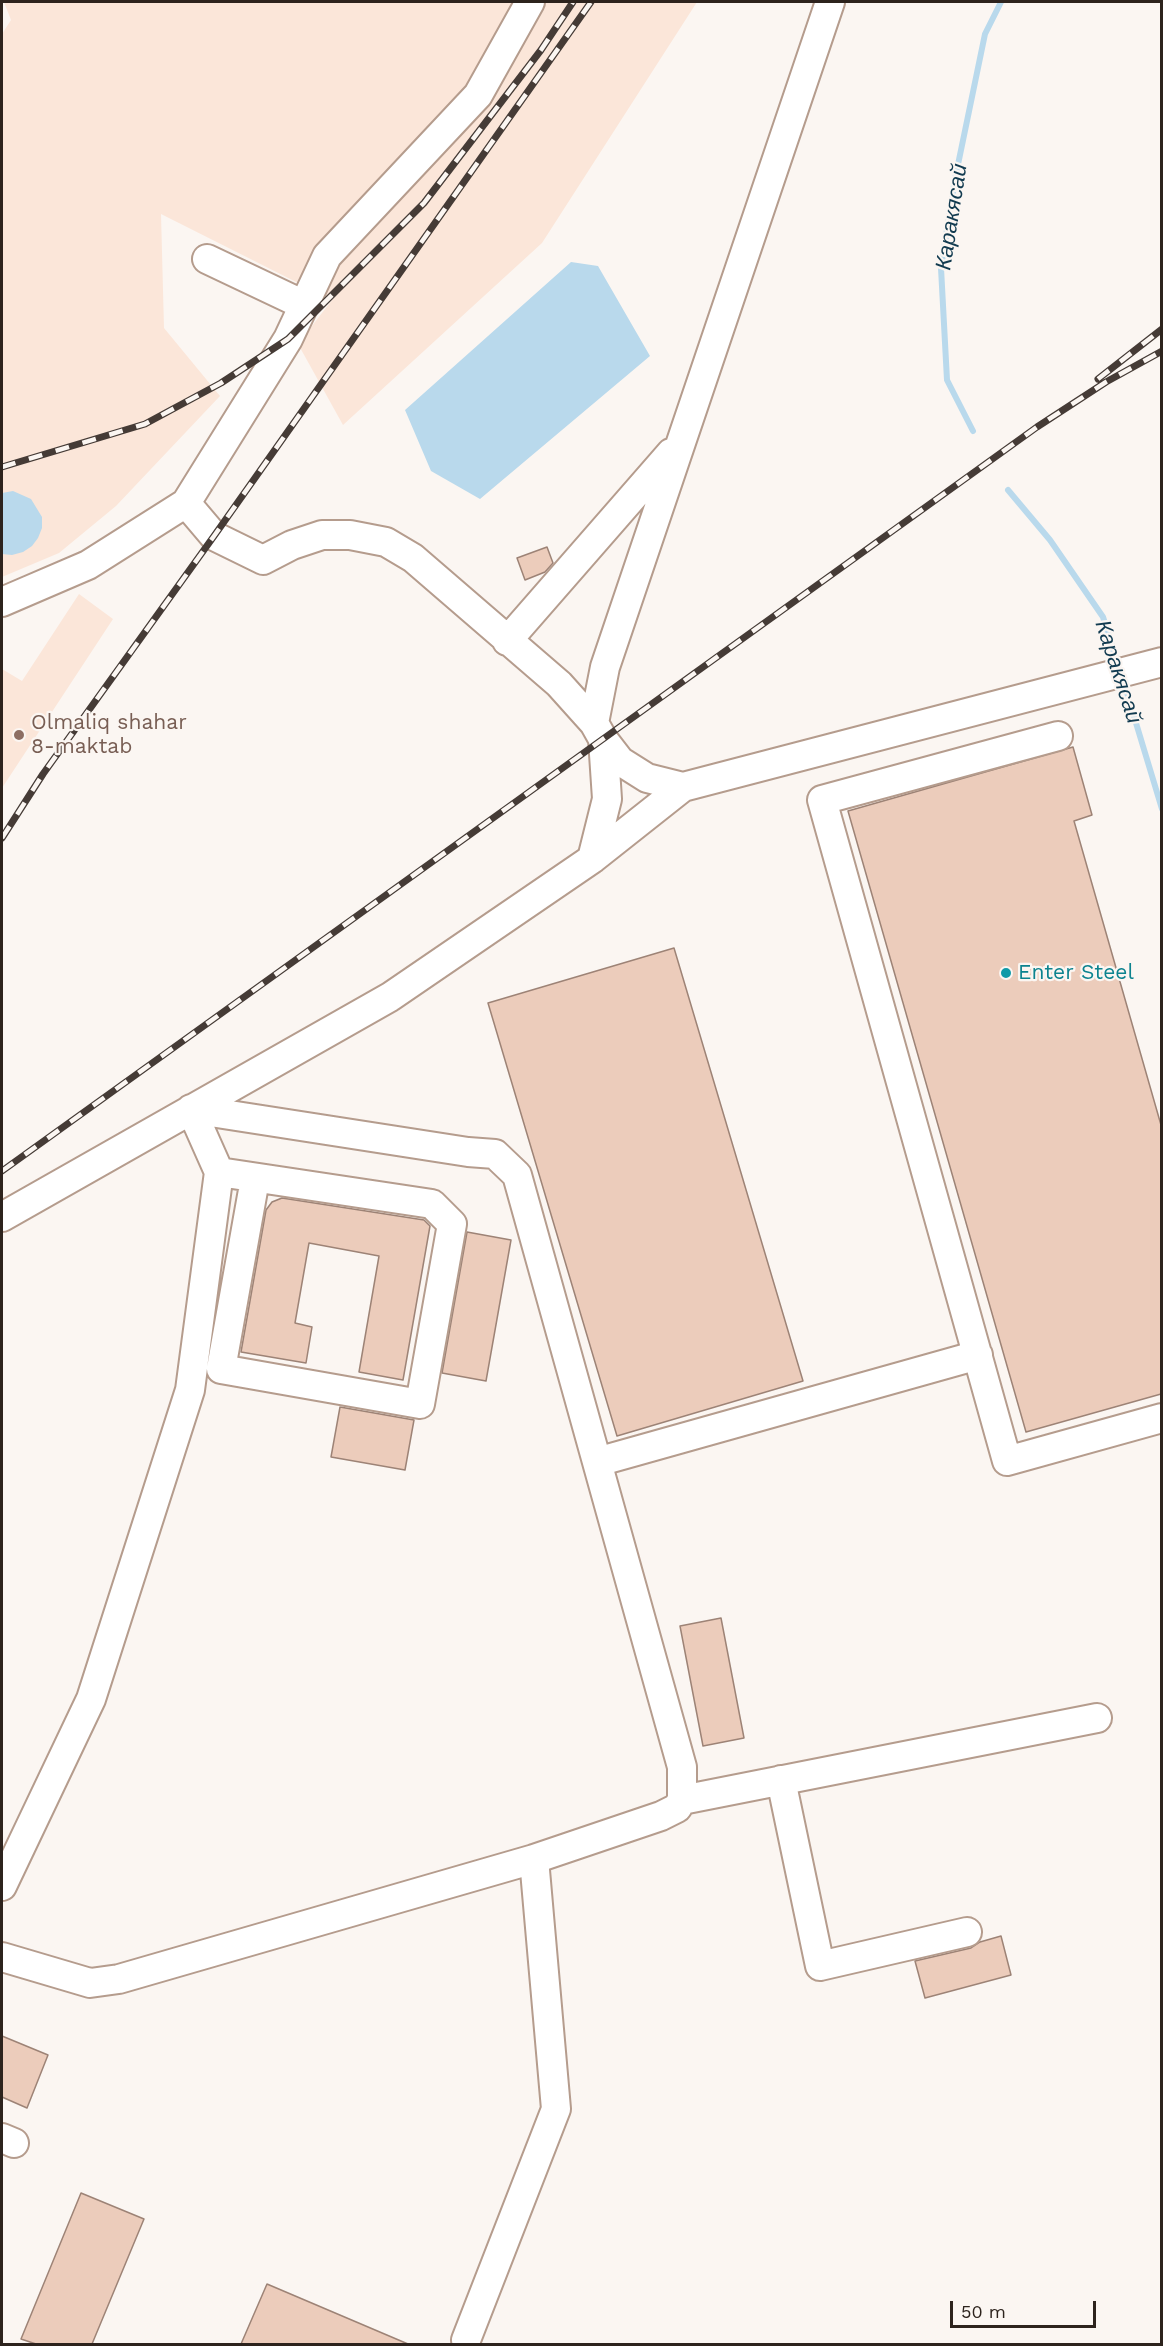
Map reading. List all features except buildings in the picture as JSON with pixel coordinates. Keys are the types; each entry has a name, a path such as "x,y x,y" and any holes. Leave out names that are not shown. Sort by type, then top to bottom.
{"street":[{"path":"2,602 88,565 186,503 288,339 327,256 478,95 530,2"},
{"path":"592,859 607,799 598,731 605,667 830,2"},
{"path":"207,259 304,305"},
{"path":"507,641 680,442"},
{"path":"186,503 214,536 263,560 292,545 321,535 350,535 386,542 413,558 559,684 620,761 647,778 683,788"},
{"path":"2,1217 390,997 592,859 683,788 1151,664"},
{"path":"559,684 605,667"},
{"path":"1058,736 822,800 1007,1461 1161,1418"},
{"path":"2,1886 91,1699 190,1390 219,1172 190,1109"},
{"path":"2,1957 90,1983 119,1979 534,1859 661,1816 677,1808 682,1800 682,1767 517,1175 495,1154 468,1152 190,1109"},
{"path":"219,1172 432,1204 452,1224 420,1404 221,1369 255,1179"},
{"path":"597,1462 978,1355"},
{"path":"682,1800 1097,1718"},
{"path":"781,1780 820,1966 968,1932"},
{"path":"466,2340 556,2109 534,1859"}],"shaded area":[{"path":"4,2 697,2 542,243 343,425 298,344 332,300 161,214 164,328 220,396 116,506 59,553 2,577 2,34 11,20"},
{"name":"Olmaliq shahar 8-maktab","path":"79,594 113,619 2,788 2,669 22,681"}],"water":[{"path":"571,262 598,266 650,356 480,499 431,471 405,410"},
{"path":"13,491 31,499 42,517 42,528 32,546 12,555 2,554 2,493"}],"waterway":[{"name":"Каракясай","path":"973,431 947,380 941,268 955,179 985,34 1001,2"},
{"name":"Каракясай","path":"1008,490 1050,540 1103,617 1118,665"},
{"name":"Каракясай","path":"1123,680 1162,809"}],"railway":[{"path":"2,467 145,424 221,383 288,339 424,203 541,50 573,2"},
{"path":"2,838 43,774 591,2"},
{"path":"1098,379 1162,329"},
{"path":"2,1171 1037,427 1106,382 1162,351"}],"place":[{"name":"Olmaliq shahar 8-maktab","path":"19,735"},
{"name":"Enter Steel","path":"1006,973"}]}
